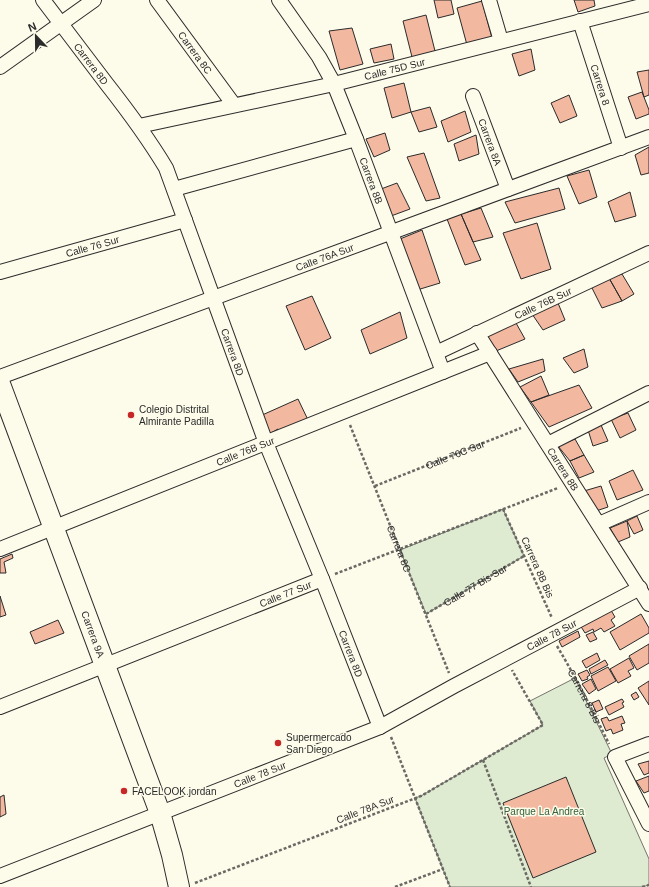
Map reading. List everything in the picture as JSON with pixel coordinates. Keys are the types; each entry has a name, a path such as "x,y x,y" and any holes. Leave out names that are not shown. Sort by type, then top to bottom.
{"street":[{"name":"Carrera 8D","path":"43,0 139,126 166,168 266,443 383,725"},
{"path":"0,67 94,0"},
{"name":"Carrera 8C","path":"157,0 234,105"},
{"name":"Carrera 8B","path":"279,0 319,57 334,84 443,372"},
{"path":"489,0 501,41"},
{"name":"Calle 75D Sur","path":"139,126 334,84 649,4"},
{"name":"Carrera 8","path":"580,22 621,148"},
{"name":"Carrera 8A","path":"472,96 508,189"},
{"name":"Calle 76A Sur","path":"0,376 649,137"},
{"path":"174,189 356,139"},
{"name":"Calle 76 Sur","path":"0,272 185,220"},
{"name":"Calle 76B Sur","path":"436,353 649,253"},
{"name":"Carrera 8B","path":"477,333 649,604"},
{"name":"Calle 76B Sur","path":"0,548 490,353"},
{"name":"Carrera 9A","path":"0,384 160,813 172,855 185,886"},
{"path":"548,444 649,393"},
{"path":"599,524 649,502"},
{"name":"Calle 77 Sur","path":"0,707 322,579"},
{"name":"Calle 78 Sur","path":"0,876 383,725 640,588"},
{"path":"649,744 615,758 649,824"}],"path":[{"name":"Carrera 8C","path":"345,411 454,686"},
{"name":"Calle 76C Sur","path":"375,486 535,423"},
{"name":"Calle 77 Sur","path":"322,579 572,482"},
{"name":"Carrera 8B Bis","path":"503,509 524,556 554,634"},
{"name":"Calle 77 Bis Sur","path":"426,614 524,556"},
{"name":"Carrera 8 Bis","path":"554,634 615,758"},
{"name":"Calle 78A Sur","path":"185,886 421,796 543,725 506,659"},
{"path":"383,725 415,798 450,887"},
{"path":"483,760 531,887"},
{"path":"395,887 443,869"},
{"path":"642,887 649,885"}],"green space":[{"path":"503,509 524,556 426,614 400,550"},
{"name":"Parque La Andrea","path":"575,678 612,754 604,758 649,859 649,885 642,887 450,887 415,798 421,796 543,725 530,701"}],"building":[{"path":"434,0 451,0 454,14 438,18"},
{"path":"574,0 594,0 595,6 578,12"},
{"path":"482,1 492,38 467,45 457,8"},
{"path":"426,15 436,55 413,61 403,21"},
{"path":"352,28 363,64 340,70 329,31"},
{"path":"391,44 394,59 374,63 370,49"},
{"path":"531,49 535,70 519,76 512,54"},
{"path":"649,70 649,95 644,97 637,72"},
{"path":"404,83 411,112 392,118 384,88"},
{"path":"642,92 649,110 649,114 636,119 628,97"},
{"path":"569,95 577,116 560,123 551,103"},
{"path":"430,107 437,127 419,132 411,112"},
{"path":"465,111 471,132 448,142 441,121"},
{"path":"385,133 390,150 374,157 366,139"},
{"path":"476,135 479,154 459,161 454,144"},
{"path":"649,147 649,173 641,175 635,155"},
{"path":"424,153 440,198 426,201 407,157"},
{"path":"589,170 597,197 579,204 567,176"},
{"path":"397,183 410,209 391,216 381,189"},
{"path":"559,188 565,209 515,223 505,202"},
{"path":"630,192 636,216 615,222 608,202"},
{"path":"481,208 493,237 473,242 461,214"},
{"path":"461,214 481,260 465,265 447,219"},
{"path":"537,223 551,269 521,279 503,233"},
{"path":"422,230 440,283 417,290 400,239"},
{"path":"622,274 634,294 622,301 609,278"},
{"path":"609,278 622,301 602,308 591,286"},
{"path":"312,296 331,338 305,350 286,306"},
{"path":"558,303 565,320 543,330 532,314"},
{"path":"400,312 407,338 370,354 361,330"},
{"path":"516,323 525,339 496,351 485,334"},
{"path":"584,349 588,367 574,373 563,358"},
{"path":"543,359 545,371 518,382 509,369"},
{"path":"541,376 549,395 531,402 520,387"},
{"path":"579,385 592,408 549,427 531,402"},
{"path":"298,399 309,422 280,434 278,429 269,434 260,416"},
{"path":"628,413 636,430 620,438 611,419"},
{"path":"601,425 608,441 593,446 588,430"},
{"path":"575,439 584,455 570,461 558,446"},
{"path":"584,455 594,472 579,478 570,461"},
{"path":"633,470 643,490 617,500 609,481"},
{"path":"601,486 608,507 596,511 584,491"},
{"path":"637,516 643,530 634,534 627,521"},
{"path":"627,521 630,537 618,542 610,528"},
{"path":"12,554 13,558 4,562 6,573 0,573 0,559"},
{"path":"0,596 6,615 0,617"},
{"path":"609,607 615,617 611,620 615,626 604,632 601,628 594,632 593,629 585,633 580,625"},
{"path":"641,614 649,628 649,633 620,650 610,632"},
{"path":"58,620 64,633 35,644 30,632"},
{"path":"578,631 580,637 562,647 559,641"},
{"path":"593,632 597,639 590,642 586,635"},
{"path":"649,644 649,663 637,670 629,656"},
{"path":"597,653 600,660 586,668 582,661"},
{"path":"629,658 634,668 628,671 631,676 618,683 610,669"},
{"path":"605,660 608,665 591,674 589,669"},
{"path":"608,667 616,681 598,691 591,676"},
{"path":"587,670 590,675 587,677 588,679 582,681 578,674"},
{"path":"591,679 596,689 589,694 582,684"},
{"path":"649,681 649,705 638,688"},
{"path":"636,692 639,697 634,700 631,695"},
{"path":"622,699 624,702 622,703 624,707 609,715 605,707"},
{"path":"599,700 603,709 596,712 592,703"},
{"path":"622,716 625,723 621,724 623,730 613,734 611,729 606,731 601,719 607,717 609,721"},
{"path":"649,761 649,773 644,775 638,764"},
{"path":"649,776 649,791 644,793 636,781"},
{"path":"566,777 596,852 533,878 503,803"},
{"path":"4,795 6,814 0,817 0,797"}],"place":[{"name":"Colegio Distrital Almirante Padilla","path":"131,415"},
{"name":"Supermercado San Diego","path":"278,743"},
{"name":"FACELOOK jordan","path":"124,791"}]}
